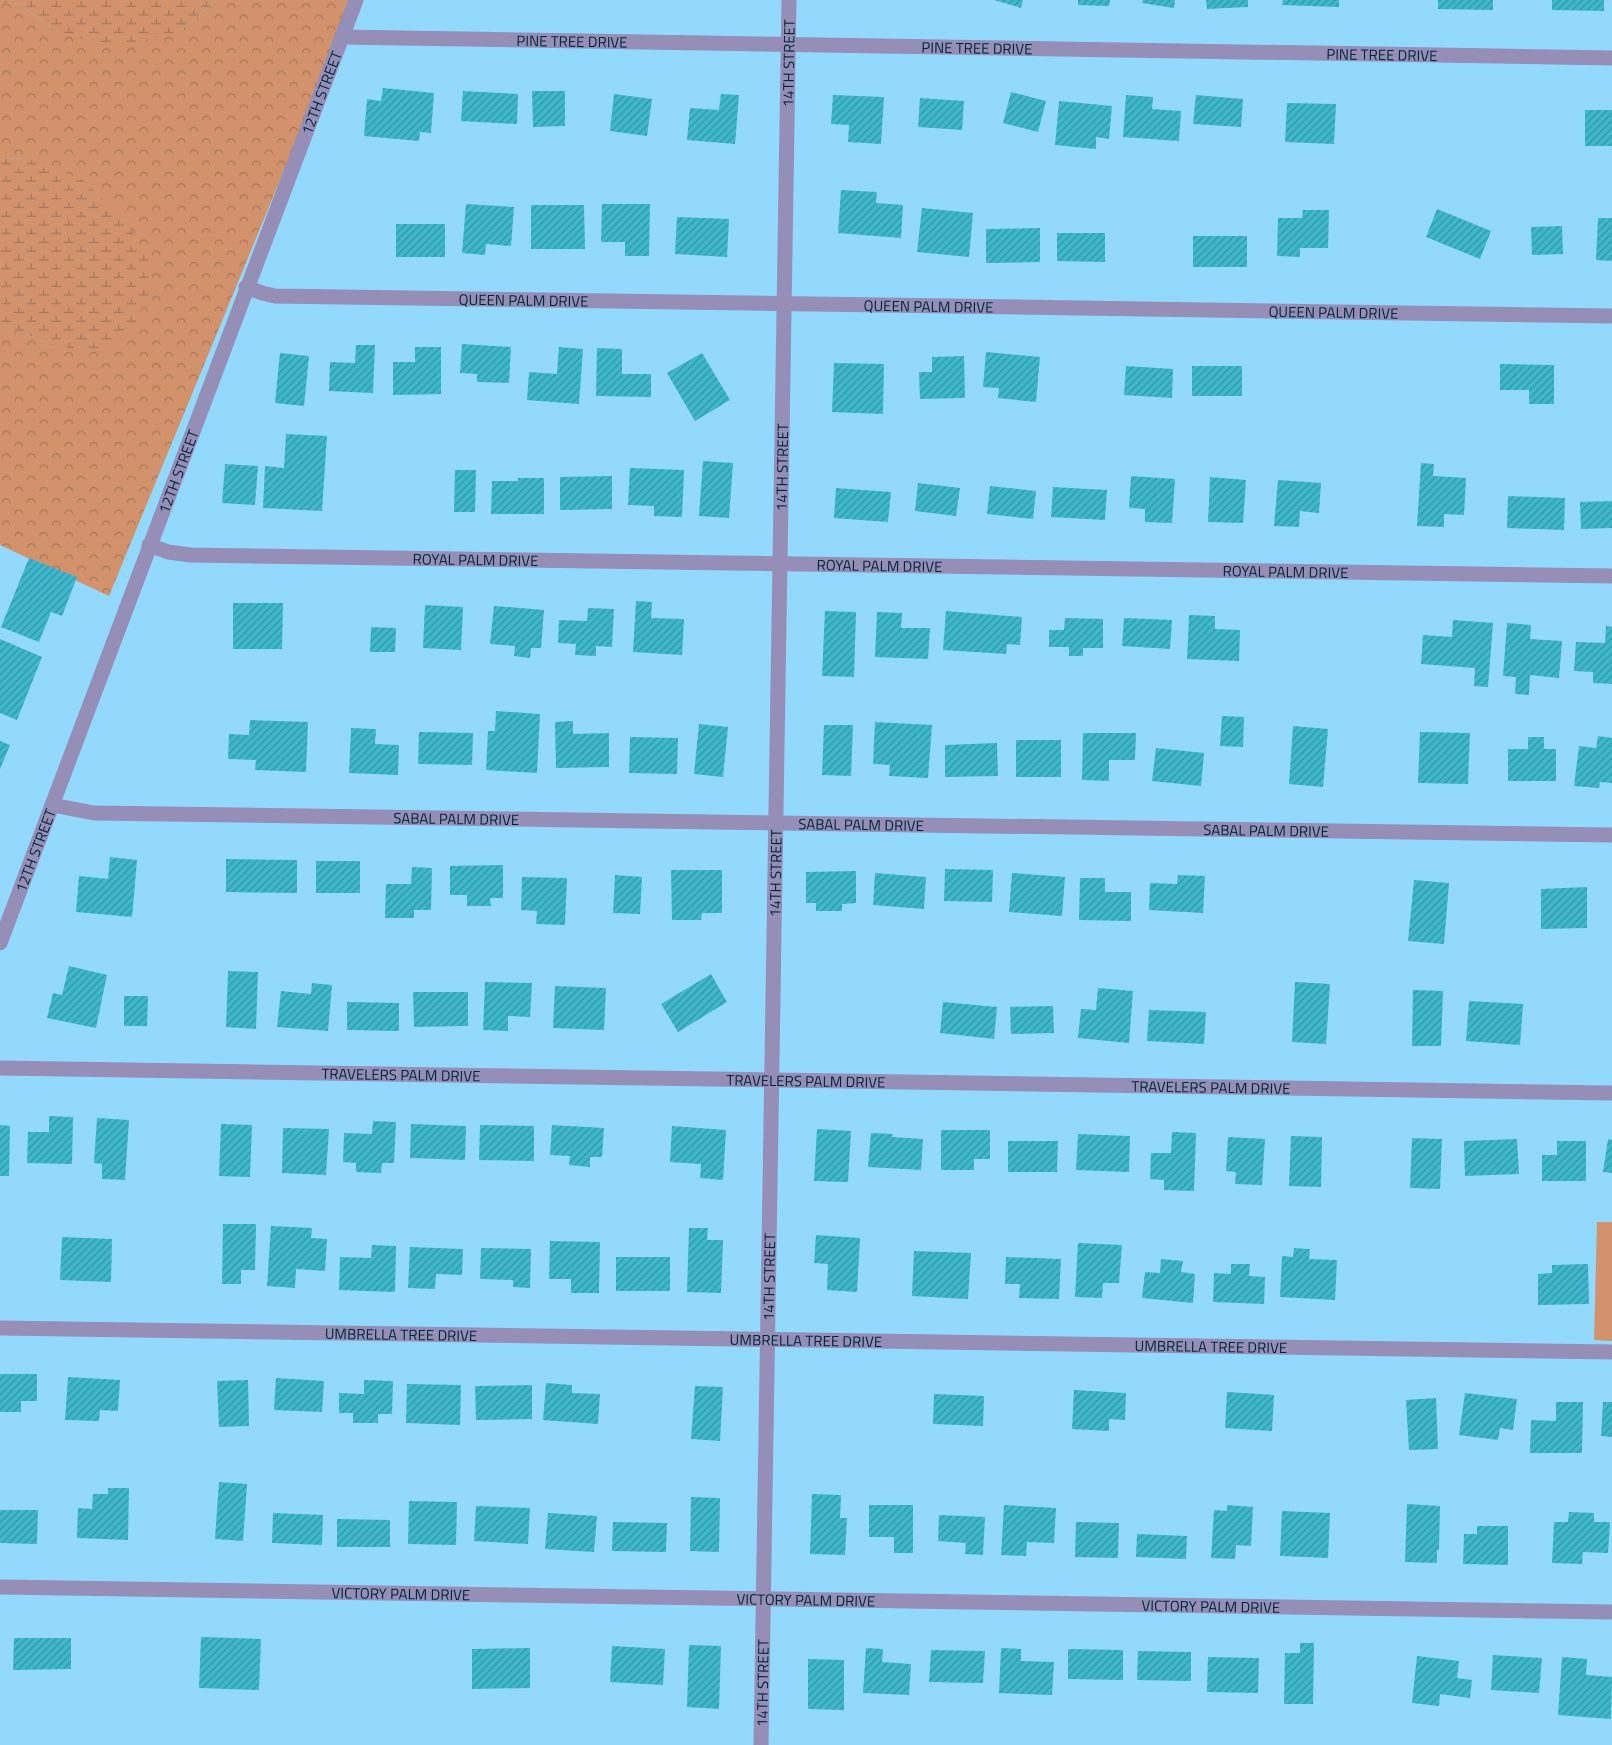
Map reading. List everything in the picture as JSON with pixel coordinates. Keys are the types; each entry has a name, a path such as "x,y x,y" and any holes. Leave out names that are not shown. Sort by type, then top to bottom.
{"street":[{"name":"12TH STREET","path":"0,943 246,287 356,0"},
{"name":"14TH STREET","path":"761,1745 789,0"},
{"name":"PINE TREE DRIVE","path":"341,37 1612,58"},
{"name":"QUEEN PALM DRIVE","path":"246,287 276,296 784,302 1612,316"},
{"name":"ROYAL PALM DRIVE","path":"149,546 168,552 191,555 1612,576"},
{"name":"SABAL PALM DRIVE","path":"52,805 94,813 1612,835"},
{"name":"TRAVELERS PALM DRIVE","path":"0,1068 1612,1093"},
{"name":"UMBRELLA TREE DRIVE","path":"0,1328 1612,1352"},
{"name":"VICTORY PALM DRIVE","path":"0,1587 1612,1612"}],"green space":[{"path":"0,0 217,0 177,33 134,42 95,43 57,32 20,4 0,3"},
{"path":"217,0 354,0 109,596 0,545 0,324 47,343 27,158 0,159 0,3 20,4 57,32 177,33"},
{"path":"27,158 83,180 123,218 148,254 149,294 132,325 110,347 75,349 47,343 0,324 0,159"},
{"path":"1597,1222 1612,1222 1612,1341 1594,1340"}],"building":[{"path":"994,0 1023,0 1021,8"},
{"path":"1078,0 1110,0 1109,6 1078,5"},
{"path":"1143,0 1175,0 1174,8 1142,3"},
{"path":"1206,0 1248,0 1248,7 1207,9"},
{"path":"1283,0 1339,0 1339,7 1282,5"},
{"path":"1438,0 1493,0 1493,10 1438,9"},
{"path":"1552,0 1604,0 1604,11 1552,10"},
{"path":"383,88 434,93 431,133 420,132 419,141 364,136 367,99 381,101"},
{"path":"463,91 518,94 517,124 461,121"},
{"path":"532,91 565,91 565,126 533,127"},
{"path":"1011,92 1046,101 1038,132 1003,123"},
{"path":"614,94 652,99 647,136 610,131"},
{"path":"721,94 739,95 735,144 687,140 690,108 719,110"},
{"path":"833,95 884,97 881,144 848,142 849,125 831,124"},
{"path":"1126,95 1153,97 1152,109 1181,111 1179,141 1123,137"},
{"path":"1196,95 1243,99 1241,127 1193,124"},
{"path":"920,98 964,101 962,130 918,127"},
{"path":"1059,101 1112,106 1109,139 1096,137 1096,149 1055,145"},
{"path":"1287,103 1336,104 1334,144 1285,142"},
{"path":"1585,110 1612,110 1612,146 1585,146"},
{"path":"841,190 877,192 876,203 903,205 901,238 838,233"},
{"path":"466,204 514,207 511,246 486,244 485,255 462,253"},
{"path":"602,204 650,204 649,256 625,256 625,242 601,242"},
{"path":"531,205 584,205 585,249 531,249"},
{"path":"922,208 973,213 969,257 917,252"},
{"path":"1437,209 1491,231 1480,259 1426,237"},
{"path":"1303,210 1329,210 1328,248 1300,248 1300,257 1277,256 1278,218 1302,218"},
{"path":"677,217 729,219 727,257 675,254"},
{"path":"1598,218 1612,218 1612,261 1596,260"},
{"path":"396,224 445,224 445,257 396,257"},
{"path":"1562,226 1563,254 1532,255 1531,227"},
{"path":"1040,228 1040,262 986,263 986,229"},
{"path":"1057,233 1105,233 1105,262 1057,261"},
{"path":"1193,236 1247,236 1247,267 1193,267"},
{"path":"462,344 511,347 509,383 477,382 477,374 460,373"},
{"path":"356,345 375,345 373,393 329,391 330,362 355,363"},
{"path":"415,347 441,347 441,394 393,395 393,362 415,362"},
{"path":"559,347 583,349 579,404 527,400 529,372 557,374"},
{"path":"597,348 622,349 622,374 651,374 651,397 596,396"},
{"path":"986,352 1040,357 1036,402 998,398 999,388 983,387"},
{"path":"280,353 309,356 304,406 275,403"},
{"path":"702,353 730,400 695,421 667,373"},
{"path":"964,356 965,398 920,399 919,372 932,372 932,357"},
{"path":"834,363 884,364 883,414 832,412"},
{"path":"1500,364 1554,365 1554,404 1529,404 1529,390 1500,390"},
{"path":"1126,366 1173,369 1172,398 1124,395"},
{"path":"1192,366 1242,366 1242,396 1192,396"},
{"path":"286,434 327,436 322,511 263,508 265,466 284,468"},
{"path":"703,461 733,463 729,518 699,516"},
{"path":"1421,463 1434,464 1433,476 1466,478 1464,515 1444,514 1444,527 1417,526"},
{"path":"225,464 258,466 255,505 222,503"},
{"path":"630,468 684,470 682,517 654,516 654,506 628,505"},
{"path":"455,470 476,470 475,512 454,512"},
{"path":"612,476 612,509 560,510 560,477"},
{"path":"1131,476 1175,479 1172,523 1145,522 1145,509 1129,508"},
{"path":"1210,477 1246,480 1243,523 1208,522"},
{"path":"518,478 544,478 544,514 491,514 492,481 518,481"},
{"path":"1278,480 1321,483 1319,513 1300,511 1299,527 1274,526"},
{"path":"918,483 960,488 956,516 915,511"},
{"path":"990,486 1036,491 1033,519 987,514"},
{"path":"1053,487 1107,490 1105,520 1051,517"},
{"path":"836,488 891,492 888,522 834,518"},
{"path":"1508,496 1565,498 1564,530 1507,528"},
{"path":"1612,501 1612,528 1581,529 1580,502"},
{"path":"29,558 77,577 62,616 51,612 39,642 1,627"},
{"path":"636,601 652,602 651,618 684,619 682,655 633,652"},
{"path":"233,603 283,603 282,649 233,649"},
{"path":"425,605 463,607 461,650 423,648"},
{"path":"494,606 544,610 541,648 531,648 530,658 514,656 515,646 490,644"},
{"path":"588,608 614,609 612,647 596,646 596,656 575,655 576,644 558,643 559,620 587,621"},
{"path":"825,611 856,612 854,677 822,676"},
{"path":"946,611 1022,617 1020,645 1007,644 1006,654 943,650"},
{"path":"877,612 902,613 901,628 930,628 928,659 875,657"},
{"path":"1189,615 1215,616 1215,629 1240,630 1239,661 1187,659"},
{"path":"1065,618 1103,619 1103,648 1083,648 1083,656 1069,656 1069,647 1049,647 1049,630 1064,630"},
{"path":"1124,618 1172,620 1170,649 1122,646"},
{"path":"1453,620 1493,623 1488,687 1474,686 1475,668 1421,664 1423,635 1452,637"},
{"path":"1507,623 1531,625 1530,639 1562,641 1559,678 1530,675 1529,695 1515,694 1516,677 1503,676"},
{"path":"1606,626 1612,627 1612,684 1593,683 1593,672 1574,671 1576,642 1605,643"},
{"path":"371,627 396,628 395,652 370,652"},
{"path":"0,639 42,657 17,720 0,713"},
{"path":"496,711 540,714 537,773 486,770 488,731 495,731"},
{"path":"1222,716 1244,717 1243,747 1220,746"},
{"path":"250,720 308,722 306,772 255,770 256,760 228,759 229,734 249,735"},
{"path":"573,721 573,734 609,733 609,767 556,768 555,722"},
{"path":"875,722 932,725 928,778 889,776 890,765 873,764"},
{"path":"699,724 728,727 723,777 694,774"},
{"path":"824,725 853,725 851,776 822,775"},
{"path":"1293,726 1328,729 1323,787 1289,784"},
{"path":"351,728 376,729 375,744 399,745 398,775 349,773"},
{"path":"419,732 473,733 472,765 418,764"},
{"path":"1420,732 1470,733 1468,784 1418,783"},
{"path":"1083,733 1136,733 1135,760 1109,760 1109,781 1082,780"},
{"path":"1598,736 1612,738 1612,783 1600,782 1599,788 1574,786 1579,746 1596,748"},
{"path":"630,737 678,738 677,774 629,773"},
{"path":"1528,737 1544,737 1544,749 1556,749 1556,781 1508,781 1508,749 1528,749"},
{"path":"1016,740 1061,740 1061,777 1016,777"},
{"path":"0,741 10,745 0,769"},
{"path":"997,743 998,776 945,777 945,745"},
{"path":"1156,748 1204,753 1201,786 1152,781"},
{"path":"110,857 137,860 132,917 76,912 79,876 108,879"},
{"path":"226,859 297,860 297,893 226,892"},
{"path":"316,861 360,861 360,893 316,893"},
{"path":"503,865 503,898 490,898 491,906 467,906 467,895 450,895 450,866"},
{"path":"412,867 432,868 431,910 414,910 414,918 385,918 386,884 411,884"},
{"path":"945,869 993,870 992,902 944,901"},
{"path":"671,870 722,870 722,913 702,913 701,920 672,920"},
{"path":"856,871 856,903 842,904 842,911 816,911 816,903 806,903 806,872"},
{"path":"875,873 926,877 924,909 873,905"},
{"path":"1012,873 1065,877 1062,916 1009,912"},
{"path":"615,875 642,877 640,914 613,913"},
{"path":"1178,875 1205,876 1203,913 1149,910 1150,883 1177,884"},
{"path":"522,877 567,878 565,925 536,924 537,911 521,910"},
{"path":"1080,878 1105,878 1105,892 1131,892 1131,921 1079,920"},
{"path":"1414,880 1449,883 1444,944 1408,941"},
{"path":"1587,887 1587,928 1541,929 1541,889"},
{"path":"69,966 107,975 96,1028 47,1018 53,993 62,995"},
{"path":"228,971 258,972 256,1029 226,1027"},
{"path":"711,974 727,1002 678,1032 661,1004"},
{"path":"485,982 532,983 530,1017 508,1016 508,1031 483,1030"},
{"path":"1295,982 1330,984 1326,1044 1292,1042"},
{"path":"312,983 332,985 328,1031 277,1027 281,991 311,994"},
{"path":"555,986 606,988 604,1030 553,1028"},
{"path":"1098,988 1133,991 1129,1043 1078,1038 1081,1009 1096,1010"},
{"path":"1413,990 1443,991 1441,1046 1412,1046"},
{"path":"413,992 468,992 468,1026 414,1027"},
{"path":"124,996 148,996 147,1026 124,1026"},
{"path":"1469,1001 1523,1004 1520,1045 1466,1041"},
{"path":"347,1002 399,1003 399,1031 347,1030"},
{"path":"943,1002 997,1007 994,1039 940,1033"},
{"path":"1053,1006 1054,1033 1011,1034 1010,1007"},
{"path":"1149,1010 1206,1012 1204,1044 1147,1041"},
{"path":"49,1116 73,1117 72,1164 27,1163 28,1132 49,1132"},
{"path":"97,1118 129,1120 125,1180 102,1179 102,1164 94,1163"},
{"path":"373,1121 396,1122 394,1163 382,1163 381,1173 356,1172 356,1163 343,1162 344,1133 372,1134"},
{"path":"221,1124 252,1125 250,1177 219,1176"},
{"path":"411,1124 466,1126 465,1160 410,1158"},
{"path":"0,1125 10,1126 9,1176 0,1176"},
{"path":"480,1125 534,1126 534,1161 479,1160"},
{"path":"552,1125 604,1128 602,1157 590,1157 590,1167 569,1165 570,1156 550,1155"},
{"path":"672,1126 726,1130 723,1180 700,1178 701,1164 670,1162"},
{"path":"283,1128 329,1129 326,1175 282,1173"},
{"path":"817,1129 851,1131 848,1182 814,1181"},
{"path":"941,1130 990,1130 990,1159 974,1159 974,1170 941,1170"},
{"path":"1172,1132 1196,1133 1194,1191 1164,1190 1164,1180 1150,1179 1151,1153 1171,1153"},
{"path":"871,1133 893,1134 892,1137 923,1139 921,1170 868,1167"},
{"path":"1078,1134 1130,1136 1129,1172 1076,1170"},
{"path":"1291,1136 1322,1137 1321,1187 1289,1186"},
{"path":"1228,1137 1265,1139 1262,1185 1235,1184 1236,1172 1226,1171"},
{"path":"1412,1138 1442,1139 1440,1189 1410,1188"},
{"path":"1517,1139 1519,1174 1465,1176 1464,1141"},
{"path":"1608,1139 1612,1140 1612,1173 1603,1172"},
{"path":"1008,1141 1058,1141 1057,1172 1008,1172"},
{"path":"1557,1141 1586,1141 1586,1181 1542,1181 1542,1155 1557,1155"},
{"path":"223,1224 256,1224 255,1270 241,1270 241,1284 222,1284"},
{"path":"271,1226 312,1228 311,1238 327,1239 325,1271 296,1269 295,1288 267,1286"},
{"path":"689,1228 708,1228 707,1240 723,1240 721,1293 687,1292"},
{"path":"816,1235 860,1238 857,1292 827,1290 828,1264 814,1263"},
{"path":"62,1237 112,1239 111,1282 60,1280"},
{"path":"550,1241 600,1242 599,1293 571,1293 571,1279 549,1279"},
{"path":"1078,1243 1122,1245 1119,1283 1103,1283 1102,1298 1075,1297"},
{"path":"372,1245 396,1246 395,1292 339,1290 340,1257 371,1258"},
{"path":"410,1247 463,1249 462,1275 436,1274 435,1289 408,1288"},
{"path":"481,1248 531,1249 530,1288 513,1287 513,1280 480,1279"},
{"path":"1294,1248 1310,1249 1309,1259 1337,1260 1335,1300 1280,1297 1282,1256 1293,1257"},
{"path":"914,1251 971,1253 968,1299 912,1296"},
{"path":"616,1257 670,1257 670,1291 616,1291"},
{"path":"1006,1257 1061,1259 1059,1299 1019,1298 1020,1284 1005,1284"},
{"path":"1161,1259 1183,1261 1181,1272 1195,1274 1193,1303 1142,1298 1145,1272 1160,1273"},
{"path":"1231,1264 1250,1264 1249,1276 1265,1277 1264,1304 1213,1302 1214,1273 1231,1274"},
{"path":"1588,1264 1589,1304 1538,1305 1538,1274 1552,1273 1552,1265"},
{"path":"0,1374 37,1374 37,1401 21,1401 21,1412 0,1412"},
{"path":"68,1377 120,1380 118,1411 100,1410 99,1421 65,1420"},
{"path":"276,1378 324,1381 322,1412 274,1410"},
{"path":"248,1380 249,1426 219,1427 217,1381"},
{"path":"364,1380 393,1381 392,1414 378,1414 378,1423 353,1423 353,1413 339,1413 339,1393 364,1394"},
{"path":"546,1383 572,1385 572,1393 600,1394 598,1424 543,1420"},
{"path":"407,1384 461,1385 460,1425 406,1423"},
{"path":"532,1385 532,1419 476,1420 475,1386"},
{"path":"695,1386 723,1387 720,1441 691,1439"},
{"path":"1074,1390 1126,1393 1125,1420 1109,1419 1109,1431 1072,1429"},
{"path":"1227,1392 1274,1395 1272,1431 1225,1428"},
{"path":"1465,1393 1517,1399 1513,1430 1500,1428 1498,1440 1459,1435"},
{"path":"934,1394 984,1396 983,1426 933,1424"},
{"path":"1436,1398 1438,1449 1409,1450 1406,1400"},
{"path":"1556,1402 1583,1402 1582,1453 1530,1453 1531,1420 1556,1421"},
{"path":"1603,1402 1612,1402 1612,1437 1601,1436"},
{"path":"219,1482 247,1484 243,1541 215,1539"},
{"path":"108,1488 129,1488 128,1540 77,1538 78,1508 92,1509 93,1494 108,1494"},
{"path":"812,1494 841,1495 840,1518 847,1518 845,1555 810,1554"},
{"path":"691,1497 720,1498 719,1552 690,1551"},
{"path":"409,1501 457,1502 456,1545 408,1544"},
{"path":"1407,1504 1440,1506 1437,1563 1405,1562"},
{"path":"869,1505 913,1505 913,1553 894,1553 894,1537 869,1537"},
{"path":"1004,1505 1056,1508 1054,1543 1027,1542 1026,1556 1001,1555"},
{"path":"1227,1505 1253,1507 1251,1546 1236,1545 1235,1559 1211,1558 1214,1510 1227,1511"},
{"path":"476,1506 530,1508 528,1544 474,1541"},
{"path":"0,1510 38,1510 37,1544 0,1543"},
{"path":"1282,1511 1330,1513 1328,1558 1280,1556"},
{"path":"1569,1512 1594,1513 1594,1522 1610,1522 1608,1553 1583,1552 1582,1564 1552,1563 1554,1522 1568,1522"},
{"path":"273,1513 323,1515 322,1545 272,1543"},
{"path":"548,1513 597,1516 594,1552 545,1549"},
{"path":"939,1515 985,1517 983,1555 965,1554 966,1543 938,1541"},
{"path":"337,1519 390,1520 390,1547 337,1547"},
{"path":"613,1522 667,1523 666,1552 612,1551"},
{"path":"1076,1522 1119,1523 1118,1558 1075,1557"},
{"path":"1477,1526 1508,1526 1508,1565 1463,1564 1464,1534 1477,1534"},
{"path":"1137,1534 1187,1536 1186,1559 1136,1557"},
{"path":"201,1637 261,1639 259,1690 199,1688"},
{"path":"14,1638 71,1638 71,1669 13,1670"},
{"path":"1300,1643 1314,1643 1313,1704 1284,1704 1285,1653 1300,1653"},
{"path":"689,1645 721,1646 719,1709 687,1707"},
{"path":"612,1646 665,1649 663,1685 610,1682"},
{"path":"530,1648 530,1688 472,1689 472,1649"},
{"path":"866,1648 883,1649 882,1662 911,1664 909,1695 863,1693"},
{"path":"1001,1648 1021,1649 1021,1661 1054,1662 1052,1695 999,1693"},
{"path":"1068,1649 1123,1650 1123,1680 1068,1679"},
{"path":"931,1650 985,1651 983,1683 929,1682"},
{"path":"1138,1651 1191,1652 1191,1681 1137,1680"},
{"path":"1493,1655 1542,1658 1539,1693 1491,1690"},
{"path":"1417,1656 1459,1661 1457,1678 1472,1680 1470,1698 1440,1694 1439,1706 1412,1703"},
{"path":"1208,1657 1259,1658 1258,1693 1207,1692"},
{"path":"1562,1657 1587,1659 1586,1675 1612,1677 1611,1719 1558,1715"},
{"path":"808,1659 844,1660 844,1710 808,1709"}]}
